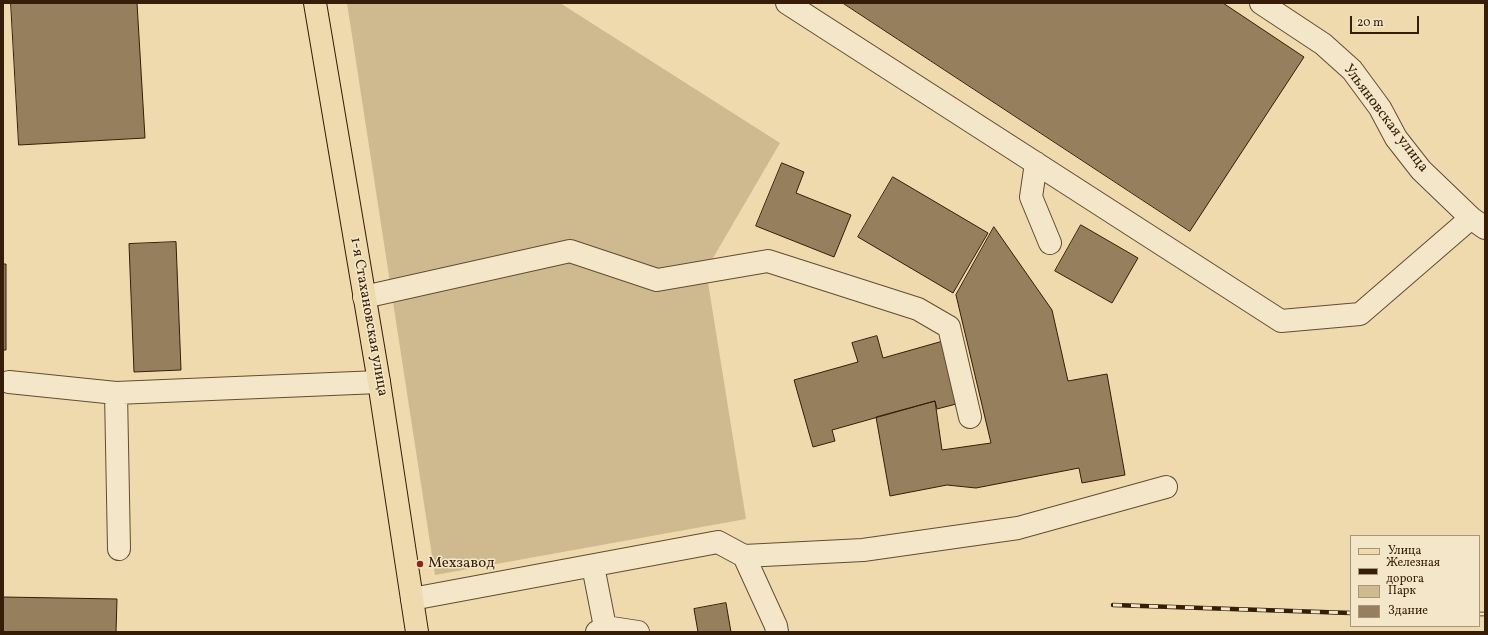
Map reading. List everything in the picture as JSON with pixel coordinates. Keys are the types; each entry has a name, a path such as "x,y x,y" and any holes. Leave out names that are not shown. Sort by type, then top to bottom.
{"main road":[{"name":"1-я Стахановская улица","path":"315,3 379,382 417,632"}],"street":[{"path":"787,3 1281,321 1360,314 1478,223"},
{"name":"Ульяновская улица","path":"1261,3 1323,44 1352,70 1380,108 1396,138 1421,170 1478,223"},
{"path":"1036,163 1031,197 1050,243"},
{"path":"364,297 570,251 657,280 768,261 918,309 950,327 970,417"},
{"path":"9,382 116,393 379,382"},
{"path":"116,393 119,549"},
{"path":"412,599 718,542 744,556 863,550 1018,528 1166,488"},
{"path":"744,556 776,626 777,632"},
{"path":"593,566 601,629 638,632"}],"green space":[{"path":"347,3 560,3 780,143 706,270 746,519 435,575"}],"building":[{"path":"11,3 137,3 145,138 19,145"},
{"path":"843,3 1223,3 1304,57 1190,231"},
{"path":"782,163 804,172 796,193 851,215 834,257 756,226"},
{"path":"893,177 988,233 953,293 858,237"},
{"path":"1081,225 1138,258 1112,303 1055,271"},
{"path":"994,227 1052,310 1068,381 1107,374 1125,475 1082,483 1079,468 976,488 947,485 890,496 876,417 935,401 942,450 991,443 956,295"},
{"path":"176,242 181,370 134,372 129,244"},
{"path":"3,264 6,264 6,350 3,350"},
{"path":"877,336 883,358 943,341 960,403 937,409 935,401 832,430 835,441 813,447 794,380 858,362 852,343"},
{"path":"3,597 117,599 116,632 3,632"},
{"path":"726,603 731,632 698,632 694,609"}],"railway":[{"path":"1113,605 1350,613"},
{"path":"1480,614 1485,614"}],"place":[{"name":"Мехзавод","path":"420,564"}]}
